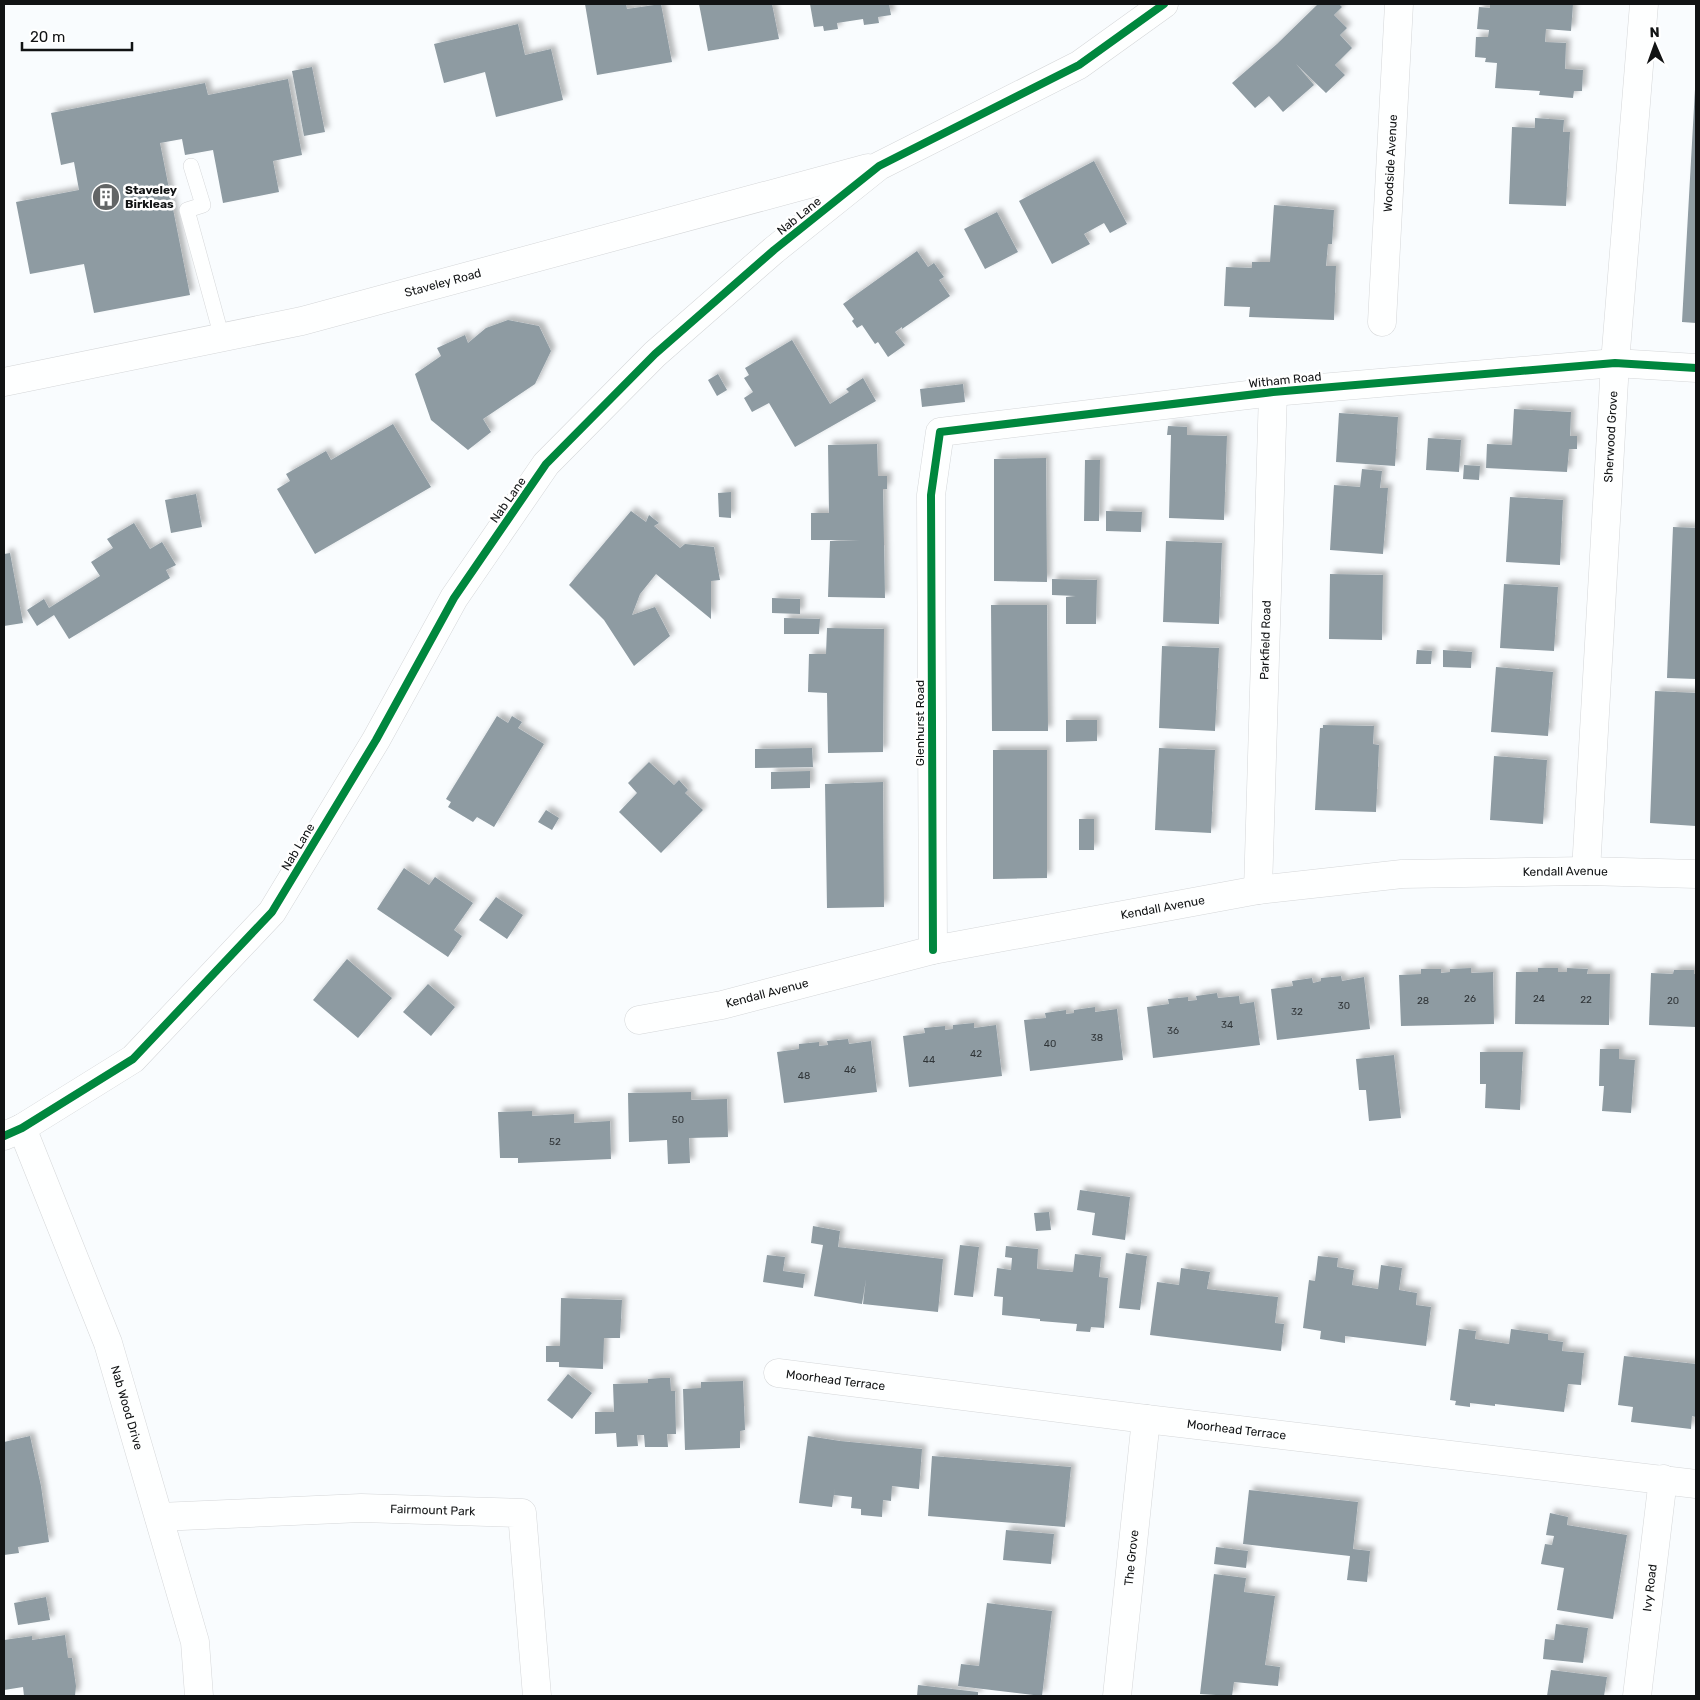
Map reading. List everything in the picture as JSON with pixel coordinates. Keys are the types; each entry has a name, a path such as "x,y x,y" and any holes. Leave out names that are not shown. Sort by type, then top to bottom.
{"street":[{"name":"Nab Lane","path":"13,1132 133,1059 272,912 376,740 454,598 546,464 655,354 774,250 879,166 1079,65 1164,4"},
{"name":"Woodside Avenue","path":"1382,322 1399,4"},
{"name":"Sherwood Grove","path":"1586,871 1615,363 1644,4"},
{"name":"Staveley Road","path":"4,382 302,321 879,166"},
{"name":"Witham Road","path":"931,495 940,432 1273,392 1615,363 1696,368"},
{"name":"Parkfield Road","path":"1258,890 1273,392"},
{"name":"Glenhurst Road","path":"931,495 932,950"},
{"name":"Kendall Avenue","path":"639,1020 722,1005 932,950 1258,890 1402,874 1586,871 1696,874"},
{"name":"Nab Wood Drive","path":"13,1132 108,1343 195,1642 199,1696"},
{"name":"Moorhead Terrace","path":"778,1373 1146,1420 1696,1484"},
{"name":"The Grove","path":"1117,1696 1146,1420"},
{"name":"Ivy Road","path":"1637,1696 1663,1479"},
{"name":"Fairmount Park","path":"159,1517 360,1508 522,1512 537,1696"}],"lane":[{"path":"191,166 203,205 187,210 222,338"}],"building":[{"path":"585,4 626,4 627,9 661,4 672,62 597,75"},
{"path":"699,4 772,4 779,39 708,51"},
{"path":"810,4 889,4 891,15 878,17 879,23 864,25 863,19 837,23 838,29 824,31 823,26 814,27"},
{"path":"1318,4 1339,4 1342,7 1334,15 1347,28 1340,35 1352,48 1335,65 1345,75 1326,93 1296,64 1314,85 1283,112 1269,96 1255,108 1232,83 1277,44"},
{"path":"1490,4 1573,4 1571,31 1546,29 1545,42 1566,43 1565,69 1583,70 1582,91 1574,91 1573,98 1539,95 1540,91 1495,88 1497,63 1485,62 1486,58 1475,57 1476,37 1488,37 1489,30 1477,29 1479,7 1490,8"},
{"path":"518,24 525,55 551,49 563,100 496,117 485,72 444,83 434,44"},
{"path":"312,67 325,132 304,136 292,71"},
{"name":"Staveley Birkleas","path":"288,79 302,155 273,161 279,192 223,203 213,150 185,155 182,139 160,143 190,295 94,313 84,264 30,274 16,202 79,190 74,162 61,165 51,113 205,83 208,95"},
{"path":"1696,89 1696,323 1682,322"},
{"path":"1535,118 1564,120 1563,132 1570,132 1566,206 1509,204 1512,127 1535,128"},
{"path":"1094,161 1127,224 1110,233 1104,223 1084,234 1090,244 1052,264 1019,201"},
{"path":"1274,205 1334,210 1332,244 1328,244 1326,266 1336,266 1334,320 1249,317 1250,307 1224,306 1226,267 1252,268 1252,262 1270,262"},
{"path":"997,212 1018,252 985,269 964,229"},
{"path":"917,251 928,267 934,263 944,277 939,280 950,296 895,332 905,345 888,357 878,342 875,344 862,325 857,328 852,321 854,319 843,304"},
{"path":"508,320 539,326 551,351 535,384 483,419 491,432 468,450 431,420 415,374 441,356 437,348 465,335 468,343 486,328"},
{"path":"792,340 830,404 849,392 846,389 863,378 876,401 795,447 769,403 752,412 744,398 753,392 744,378 749,375 745,368"},
{"path":"718,374 727,390 717,396 708,380"},
{"path":"963,384 965,402 922,407 920,389"},
{"path":"1514,409 1571,412 1570,436 1577,436 1577,449 1569,449 1567,472 1486,468 1487,444 1512,445"},
{"path":"1339,413 1398,417 1395,466 1336,462"},
{"path":"393,424 431,487 315,554 277,489 290,481 286,474 326,451 331,460"},
{"path":"1168,426 1187,427 1187,435 1227,436 1224,520 1169,518 1171,435 1167,435"},
{"path":"1428,438 1461,440 1459,472 1426,470"},
{"path":"877,444 878,476 887,476 887,489 883,489 885,598 828,597 830,541 860,540 811,540 811,513 829,513 828,445"},
{"path":"1046,458 1047,582 994,581 994,459"},
{"path":"1085,460 1100,460 1099,521 1084,521"},
{"path":"1464,465 1480,466 1479,480 1463,479"},
{"path":"1362,469 1382,471 1380,488 1388,488 1383,554 1330,550 1334,485 1360,487"},
{"path":"731,492 731,518 719,517 718,493"},
{"path":"196,494 202,527 171,533 165,500"},
{"path":"1510,497 1563,500 1560,565 1506,562"},
{"path":"631,511 646,522 649,515 659,523 654,526 680,548 685,544 714,547 720,580 711,581 711,619 656,574 640,594 632,615 655,607 670,636 634,666 604,620 569,585"},
{"path":"1106,511 1142,512 1141,532 1106,531"},
{"path":"134,523 150,549 162,542 176,565 166,570 170,578 69,639 54,615 37,626 27,610 44,599 49,608 100,576 91,562 113,548 107,539"},
{"path":"1673,527 1696,528 1696,679 1667,678"},
{"path":"1166,541 1222,543 1219,624 1163,622"},
{"path":"10,553 23,623 4,626 4,554"},
{"path":"1330,574 1383,575 1382,640 1329,639"},
{"path":"1052,579 1097,580 1096,624 1066,624 1066,597 1076,596 1052,595"},
{"path":"1504,584 1558,587 1554,651 1500,648"},
{"path":"772,598 800,599 800,614 772,613"},
{"path":"991,605 1047,605 1048,731 992,731"},
{"path":"784,618 820,619 819,634 784,634"},
{"path":"827,628 884,629 883,752 828,753 827,693 808,692 809,654 826,654"},
{"path":"1162,646 1219,648 1215,731 1159,728"},
{"path":"1417,650 1432,651 1431,664 1416,664"},
{"path":"1443,650 1472,652 1471,668 1443,667"},
{"path":"1496,667 1553,672 1548,736 1491,732"},
{"path":"1655,691 1696,693 1696,826 1650,823"},
{"path":"497,716 508,723 512,716 522,722 518,728 544,744 494,827 477,817 473,822 448,807 451,802 446,799"},
{"path":"1066,720 1097,720 1097,741 1066,742"},
{"path":"1323,725 1374,726 1373,744 1379,745 1376,812 1315,810 1320,728 1323,728"},
{"path":"812,748 813,767 755,768 755,749"},
{"path":"1159,748 1215,750 1211,833 1155,830"},
{"path":"993,750 1047,750 1047,878 993,879"},
{"path":"1494,756 1547,760 1543,824 1490,820"},
{"path":"649,762 674,785 679,780 688,790 685,793 703,810 661,853 619,812 637,793 628,783"},
{"path":"810,771 810,788 771,789 771,772"},
{"path":"883,782 884,907 827,908 825,784"},
{"path":"546,810 559,818 552,830 538,822"},
{"path":"1079,819 1094,819 1094,850 1079,850"},
{"path":"404,868 429,885 435,877 473,903 454,930 462,936 448,957 377,909"},
{"path":"496,897 523,915 507,939 479,920"},
{"path":"347,959 392,998 358,1038 313,1000"},
{"path":"1471,968 1471,973 1493,972 1494,1024 1401,1026 1399,975 1421,974 1421,969 1441,969 1441,973 1450,972 1450,969"},
{"path":"1538,968 1558,968 1558,972 1567,972 1567,968 1588,969 1587,974 1610,974 1609,1025 1515,1024 1516,972 1538,972"},
{"path":"1674,970 1694,970 1694,974 1696,974 1696,1027 1649,1025 1651,973 1673,974"},
{"path":"1341,976 1342,981 1364,977 1370,1029 1277,1040 1271,989 1293,986 1292,981 1312,978 1313,983 1321,981 1321,978"},
{"path":"428,984 455,1007 431,1036 403,1012"},
{"path":"1217,993 1218,998 1239,996 1240,1004 1254,1002 1260,1045 1153,1058 1147,1007 1169,1004 1168,999 1188,997 1188,1001 1197,1000 1196,996"},
{"path":"1095,1007 1095,1012 1117,1009 1123,1060 1030,1071 1024,1020 1046,1018 1045,1013 1066,1010 1066,1014 1074,1013 1074,1010"},
{"path":"974,1023 974,1028 996,1025 1002,1076 909,1087 903,1036 925,1033 924,1028 945,1026 945,1030 953,1029 953,1025"},
{"path":"848,1039 849,1044 871,1041 877,1092 784,1103 777,1052 799,1049 799,1044 819,1042 819,1046 828,1045 827,1041"},
{"path":"1600,1049 1619,1049 1619,1059 1635,1060 1631,1113 1602,1111 1604,1086 1599,1086"},
{"path":"1480,1052 1523,1052 1520,1110 1485,1108 1486,1084 1480,1084"},
{"path":"1394,1055 1401,1118 1369,1121 1366,1090 1359,1090 1356,1059"},
{"path":"691,1092 691,1100 727,1099 728,1137 689,1138 690,1163 668,1164 667,1140 629,1142 628,1093"},
{"path":"532,1111 532,1116 574,1114 574,1123 610,1121 611,1159 518,1163 518,1158 500,1158 498,1112"},
{"path":"1080,1190 1130,1197 1125,1240 1092,1235 1095,1213 1077,1210"},
{"path":"1049,1212 1051,1230 1036,1231 1034,1213"},
{"path":"813,1226 840,1231 838,1247 943,1259 938,1312 863,1304 866,1279 862,1304 814,1296 823,1245 811,1243"},
{"path":"960,1245 979,1247 973,1297 954,1295"},
{"path":"1006,1246 1038,1249 1037,1269 1073,1272 1075,1254 1101,1257 1099,1277 1108,1278 1104,1328 1091,1327 1090,1332 1076,1331 1077,1324 1002,1315 1003,1297 994,1296 997,1268 1011,1270 1012,1258 1005,1257"},
{"path":"1126,1253 1147,1256 1140,1310 1119,1308"},
{"path":"767,1255 785,1257 783,1271 805,1274 803,1288 763,1282"},
{"path":"1318,1256 1338,1258 1337,1267 1354,1270 1352,1285 1378,1289 1381,1265 1402,1268 1399,1290 1417,1293 1416,1305 1431,1307 1426,1346 1345,1336 1345,1343 1320,1339 1321,1331 1303,1328 1309,1280 1315,1281"},
{"path":"1181,1268 1210,1272 1207,1289 1278,1297 1275,1323 1284,1324 1281,1351 1150,1335 1157,1282 1179,1285"},
{"path":"561,1298 622,1300 620,1338 604,1338 603,1369 559,1367 559,1362 546,1362 546,1346 560,1346"},
{"path":"1459,1329 1476,1331 1475,1339 1509,1344 1511,1329 1548,1334 1548,1340 1563,1342 1562,1351 1584,1353 1581,1385 1568,1384 1564,1412 1495,1404 1495,1406 1470,1403 1470,1407 1455,1405 1456,1401 1450,1400"},
{"path":"1624,1356 1696,1364 1696,1417 1692,1416 1691,1429 1631,1422 1633,1407 1618,1405"},
{"path":"568,1374 592,1393 572,1419 547,1400"},
{"path":"670,1378 671,1391 675,1391 676,1434 667,1434 668,1447 645,1447 644,1435 637,1435 638,1446 617,1447 616,1433 595,1434 595,1412 614,1412 613,1384 648,1383 648,1379"},
{"path":"743,1381 745,1430 740,1431 740,1448 685,1450 683,1389 701,1388 701,1382"},
{"path":"30,1436 41,1486 49,1542 18,1547 19,1553 4,1555 4,1442"},
{"path":"808,1436 922,1449 919,1489 892,1486 891,1501 883,1500 882,1517 861,1515 861,1509 851,1508 852,1497 834,1495 835,1488 832,1507 799,1503"},
{"path":"932,1456 1071,1467 1065,1527 928,1516"},
{"path":"1249,1490 1358,1502 1353,1549 1370,1551 1367,1582 1347,1580 1350,1556 1243,1544"},
{"path":"1550,1513 1568,1517 1567,1525 1627,1535 1613,1619 1557,1610 1564,1568 1541,1564 1545,1544 1552,1545 1554,1536 1546,1535"},
{"path":"1006,1530 1054,1534 1051,1564 1003,1560"},
{"path":"1216,1547 1248,1551 1246,1568 1214,1564"},
{"path":"1214,1574 1246,1578 1244,1592 1275,1596 1265,1665 1280,1667 1278,1686 1234,1682 1232,1696 1200,1694"},
{"path":"46,1597 50,1620 18,1625 14,1603"},
{"path":"987,1603 1052,1611 1042,1696 958,1686 961,1664 979,1666"},
{"path":"1556,1624 1588,1628 1583,1663 1543,1659 1545,1639 1554,1640"},
{"path":"65,1635 68,1658 72,1658 76,1686 75,1696 24,1696 23,1687 4,1690 4,1640 32,1636 32,1640"},
{"path":"1551,1670 1607,1677 1604,1696 1547,1696"},
{"path":"918,1685 978,1692 978,1696 917,1696"}],"cycle path":[{"path":"4,1136 22,1128 133,1059 272,912 376,740 454,598 546,464 655,354 774,250 879,166 1079,65 1164,4"},
{"path":"933,950 931,495 940,432 1273,392 1615,363 1696,368"}],"place":[{"name":"Staveley Birkleas","path":"106,197"}]}
